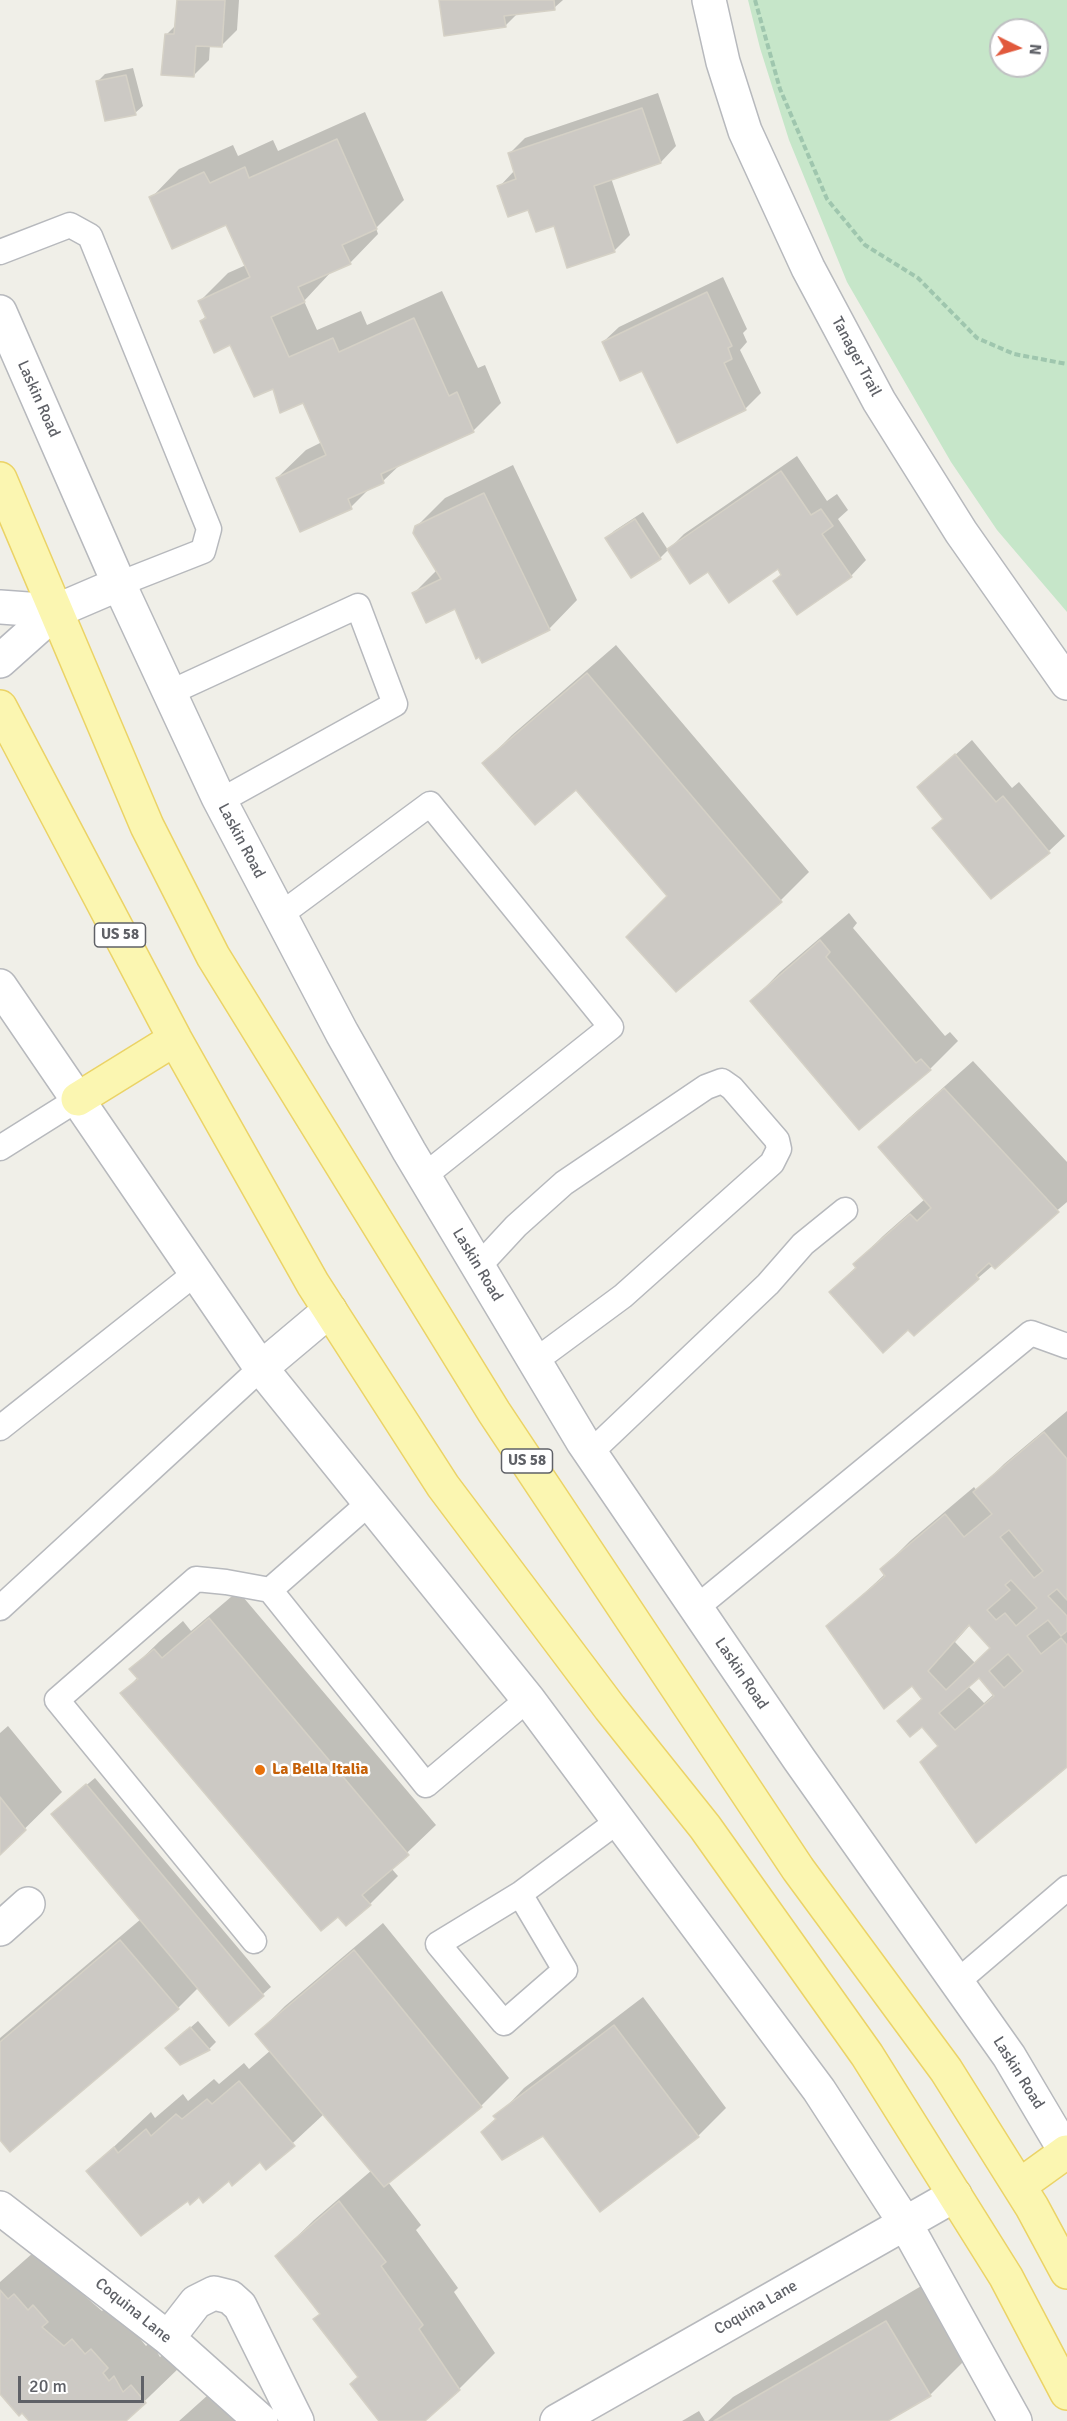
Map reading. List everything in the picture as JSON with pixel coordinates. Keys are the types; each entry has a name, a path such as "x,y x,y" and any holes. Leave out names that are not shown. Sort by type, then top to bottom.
{"main road":[{"name":"US 58","path":"0,479 147,826 213,956 494,1412 798,1869 946,2070 1019,2186 1067,2272"},
{"name":"US 58","path":"0,707 175,1039 330,1310 443,1486 610,1708 705,1827 867,2055 1006,2277 1067,2393"},
{"path":"78,1099 175,1039"},
{"path":"1019,2186 1066,2153"}],"street":[{"name":"Tanager Trail","path":"709,0 723,62 745,131 808,268 879,401 961,532 1067,683"},
{"name":"Laskin Road","path":"0,312 119,584 220,801 342,1033 424,1176 591,1453 806,1769 1009,2056 1066,2153"},
{"path":"0,661 56,611 119,584"},
{"path":"0,607 56,611"},
{"path":"0,986 261,1368 368,1504 528,1699 819,2090 905,2223 1014,2421"},
{"path":"261,1368 330,1310"},
{"path":"0,1929 28,1904"},
{"name":"Coquina Lane","path":"557,2421 955,2195"},
{"name":"Coquina Lane","path":"0,2208 168,2338 261,2421"},
{"path":"168,2338 196,2302 214,2293 230,2297 240,2306 297,2421"}],"lane":[{"path":"0,252 70,225 90,236 209,529 203,551 119,584"},
{"path":"169,693 358,606 395,704 220,801"},
{"path":"280,915 430,804 611,1027 424,1176"},
{"path":"478,1267 516,1226 564,1183 706,1087 722,1081 732,1088 777,1140 779,1149 772,1163 623,1296 535,1361"},
{"path":"0,1148 78,1099"},
{"path":"591,1453 768,1284 803,1244 845,1210"},
{"path":"0,1428 197,1272"},
{"path":"696,1608 1031,1333 1067,1346"},
{"path":"0,1608 261,1368"},
{"path":"270,1590 368,1504"},
{"path":"254,1941 57,1700 196,1579 270,1590 426,1785 528,1699"},
{"path":"520,1894 565,1970 504,2023 438,1944 520,1894 618,1821"},
{"path":"957,1982 1067,1888"}],"path":[{"path":"755,0 780,89 827,199 865,245 918,278 977,338 1014,354 1067,364"}],"green space":[{"path":"748,0 1067,0 1067,612 997,530 951,462 847,282 789,140 760,48"}],"building":[{"path":"177,0 225,0 222,47 196,46 194,77 161,75 165,34 174,34"},
{"path":"439,0 554,0 555,10 504,16 506,27 444,36"},
{"path":"126,75 136,115 105,121 96,81"},
{"path":"642,108 661,163 594,186 615,252 567,268 554,226 536,232 528,210 508,217 497,186 516,179 508,153"},
{"path":"337,139 377,229 342,245 351,264 298,287 305,302 271,317 289,357 333,338 339,352 414,318 449,396 457,392 474,432 381,474 384,483 348,499 352,509 300,532 276,478 326,455 303,403 280,413 273,389 254,397 230,345 214,353 200,321 206,318 198,301 250,277 226,225 172,249 149,197 204,172 210,183 245,167 249,178"},
{"path":"707,292 732,346 728,348 732,359 724,363 746,410 677,443 642,371 620,381 602,342"},
{"path":"781,471 811,515 821,509 833,526 822,534 852,577 797,615 773,581 781,575 778,569 729,603 708,572 690,584 667,549"},
{"path":"484,493 550,630 482,663 479,657 476,659 455,609 426,623 412,593 441,579 413,533 415,526"},
{"path":"635,519 661,559 631,578 605,538"},
{"path":"587,673 782,902 676,992 626,937 667,896 576,790 535,825 482,763"},
{"path":"955,754 996,802 1003,796 1050,853 991,899 932,828 943,819 917,787"},
{"path":"820,940 830,952 826,957 916,1063 921,1059 931,1070 859,1130 750,1001"},
{"path":"944,1088 1059,1212 995,1269 989,1263 976,1275 979,1279 914,1336 908,1330 883,1353 829,1292 856,1268 853,1264 910,1214 917,1221 931,1208 878,1147"},
{"path":"1044,1432 1067,1459 1067,1600 1057,1589 1048,1596 1067,1616 1067,1631 1061,1636 1048,1620 1027,1636 1041,1654 1061,1638 1067,1645 1067,1767 976,1843 920,1762 938,1746 922,1727 910,1737 897,1721 922,1699 912,1686 884,1709 826,1626 885,1576 880,1569 945,1514 964,1537 992,1514 973,1492","holes":["1009,1530 1043,1571 1034,1578 1000,1537","1011,1580 1037,1608 1016,1626 1005,1613 996,1620 987,1610 1010,1590 1005,1585","969,1625 990,1648 946,1690 928,1671","1008,1654 1023,1671 1004,1688 989,1671","979,1678 994,1696 955,1730 939,1713"]},
{"path":"209,1618 409,1855 362,1895 371,1905 346,1926 338,1917 321,1931 120,1693 138,1679 129,1669 154,1649 162,1658"},
{"path":"86,1784 264,1996 229,2026 51,1814"},
{"path":"0,1797 26,1830 0,1855"},
{"path":"120,1940 179,2009 10,2152 0,2140 0,2042"},
{"path":"354,1950 482,2107 384,2187 255,2034"},
{"path":"614,2025 699,2137 600,2212 543,2136 502,2160 481,2132 496,2119 493,2116"},
{"path":"190,2027 210,2050 180,2065 165,2048"},
{"path":"239,2081 295,2146 266,2170 260,2162 232,2186 229,2181 203,2203 199,2197 190,2205 188,2201 141,2236 86,2171 114,2147 118,2153 146,2129 151,2136 176,2114 182,2119 207,2099 212,2104"},
{"path":"339,2201 386,2262 381,2266 423,2325 419,2329 460,2390 425,2421 379,2421 350,2384 358,2377 313,2319 320,2314 275,2256"},
{"path":"0,2290 8,2299 14,2294 28,2310 33,2305 48,2322 42,2327 64,2346 72,2339 85,2354 91,2349 108,2368 103,2373 109,2381 114,2376 123,2392 131,2385 146,2403 126,2421 29,2421 22,2413 19,2416 0,2394"},
{"path":"886,2321 931,2396 888,2421 714,2421"}],"place":[{"name":"La Bella Italia","path":"260,1770"}]}
